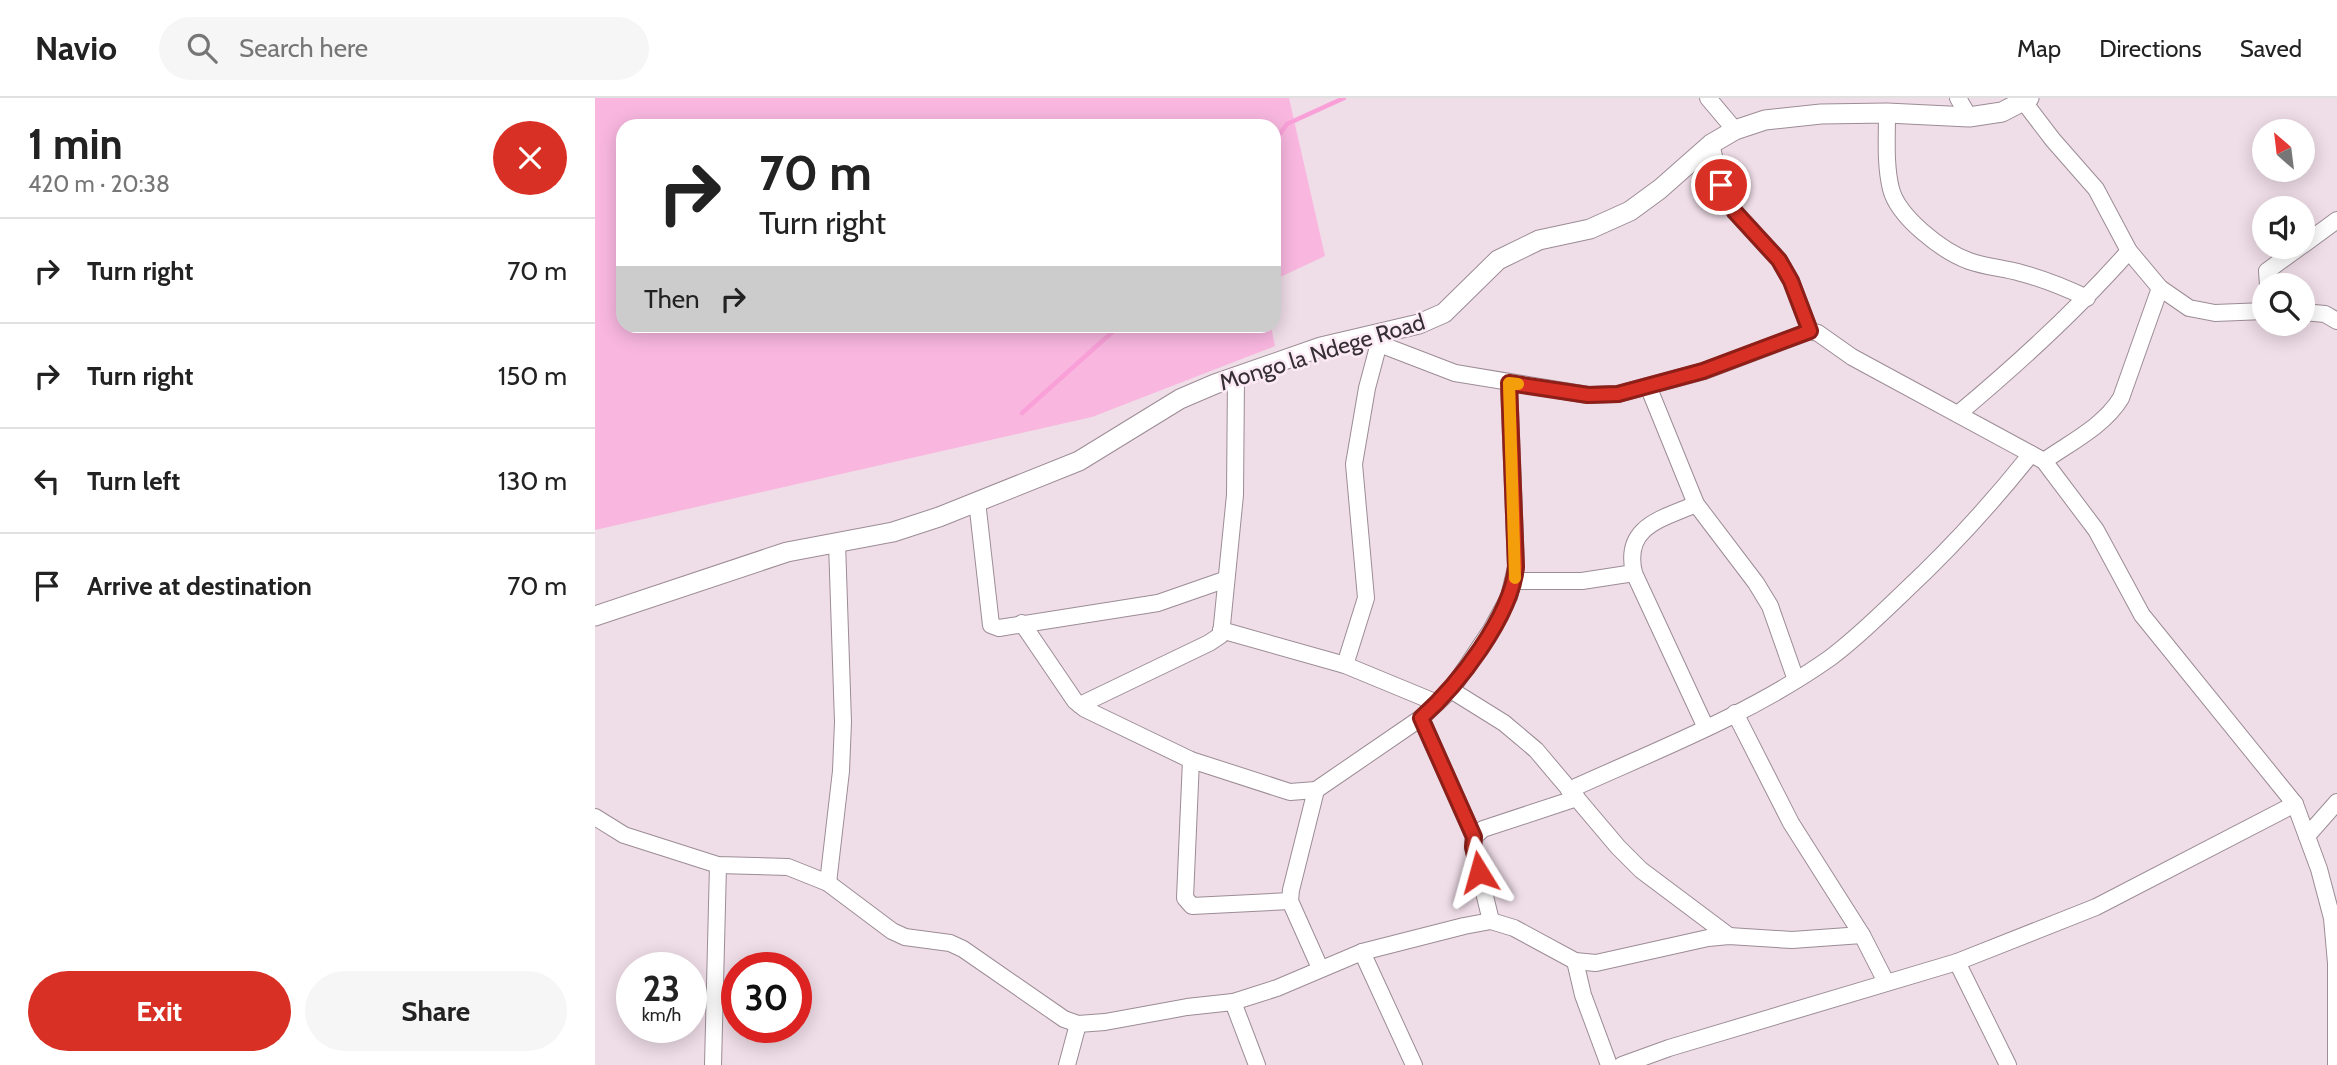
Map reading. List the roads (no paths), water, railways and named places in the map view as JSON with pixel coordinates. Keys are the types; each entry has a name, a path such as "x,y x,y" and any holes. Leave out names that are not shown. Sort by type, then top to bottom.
{"street":[{"path":"1707,98 1735,130"},
{"path":"1958,98 1969,117"},
{"path":"2026,100 2053,140 2096,189 2129,251 2160,288 2189,308 2215,313 2252,312"},
{"name":"Mongo la Ndege Road","path":"595,616 787,552 893,533 1079,461 1180,399 1321,347 1372,341 1419,324 1444,313 1498,260 1539,240 1590,229 1630,211 1660,190 1711,144 1735,130 1765,120 1821,114 1887,113 1969,117 2001,112 2026,100"},
{"path":"1887,113 1891,192 1898,206 1913,222 1951,252 1969,261 2021,273 2064,287 2087,298"},
{"path":"1711,144 1725,194 1741,219 1779,260 1791,281 1810,331"},
{"path":"2315,236 2337,220"},
{"path":"1958,414 2019,363 2087,298 2129,251"},
{"path":"2267,273 2284,259"},
{"path":"1474,837 1483,829 1573,794 1735,713 1796,680 1867,629 2038,458 2103,420 2114,409 2121,398 2160,288"},
{"path":"2315,312 2333,312"},
{"path":"1345,665 1366,598 1354,464 1372,341 1455,373 1588,395 1618,394 1648,386 1703,371 1810,331 1818,333 1852,358 2038,458 2096,530 2142,615 2295,804 2332,918 2336,962 2336,1065"},
{"path":"1080,705 1221,635 1224,580 1235,495 1236,377"},
{"path":"1022,622 1080,705 1191,760 1290,792 1316,790 1421,718 1451,690 1491,630 1509,597 1516,567 1509,383"},
{"path":"1648,386 1696,504 1770,606 1796,680"},
{"path":"977,501 992,625 999,628 1022,622 1158,603 1224,580"},
{"path":"1696,504 1644,527 1637,536 1630,558 1634,573 1706,728"},
{"path":"828,883 841,771 843,722 837,543"},
{"path":"1514,581 1582,581 1634,573"},
{"path":"1221,630 1345,665 1437,703"},
{"path":"1451,690 1504,723 1536,750 1618,847 1641,870 1730,936"},
{"path":"1735,713 1791,823 1862,935 1886,982"},
{"path":"1421,718 1474,837 1473,847 1491,921"},
{"path":"1191,760 1185,898 1187,902 1192,906 1290,901"},
{"path":"1316,790 1290,901 1320,968"},
{"path":"2307,836 2337,802"},
{"path":"1622,1065 1669,1048 1957,962 2096,907 2295,804"},
{"path":"595,817 624,835 718,865 787,867 828,883 892,931 905,937 950,943 1064,1019 1078,1024 1233,1002 1277,988 1362,952 1491,921 1514,928 1575,961 1596,962 1616,960 1708,938 1730,936 1792,940 1862,935"},
{"path":"713,1065 718,865"},
{"path":"1362,952 1415,1065"},
{"path":"1575,961 1583,995 1609,1065"},
{"path":"1957,962 2008,1065"},
{"path":"1233,1002 1257,1065"},
{"path":"1067,1065 1078,1024"}],"waterway":[{"path":"1281,132 1287,124 1344,98"},
{"path":"1022,413 1111,333"}]}
